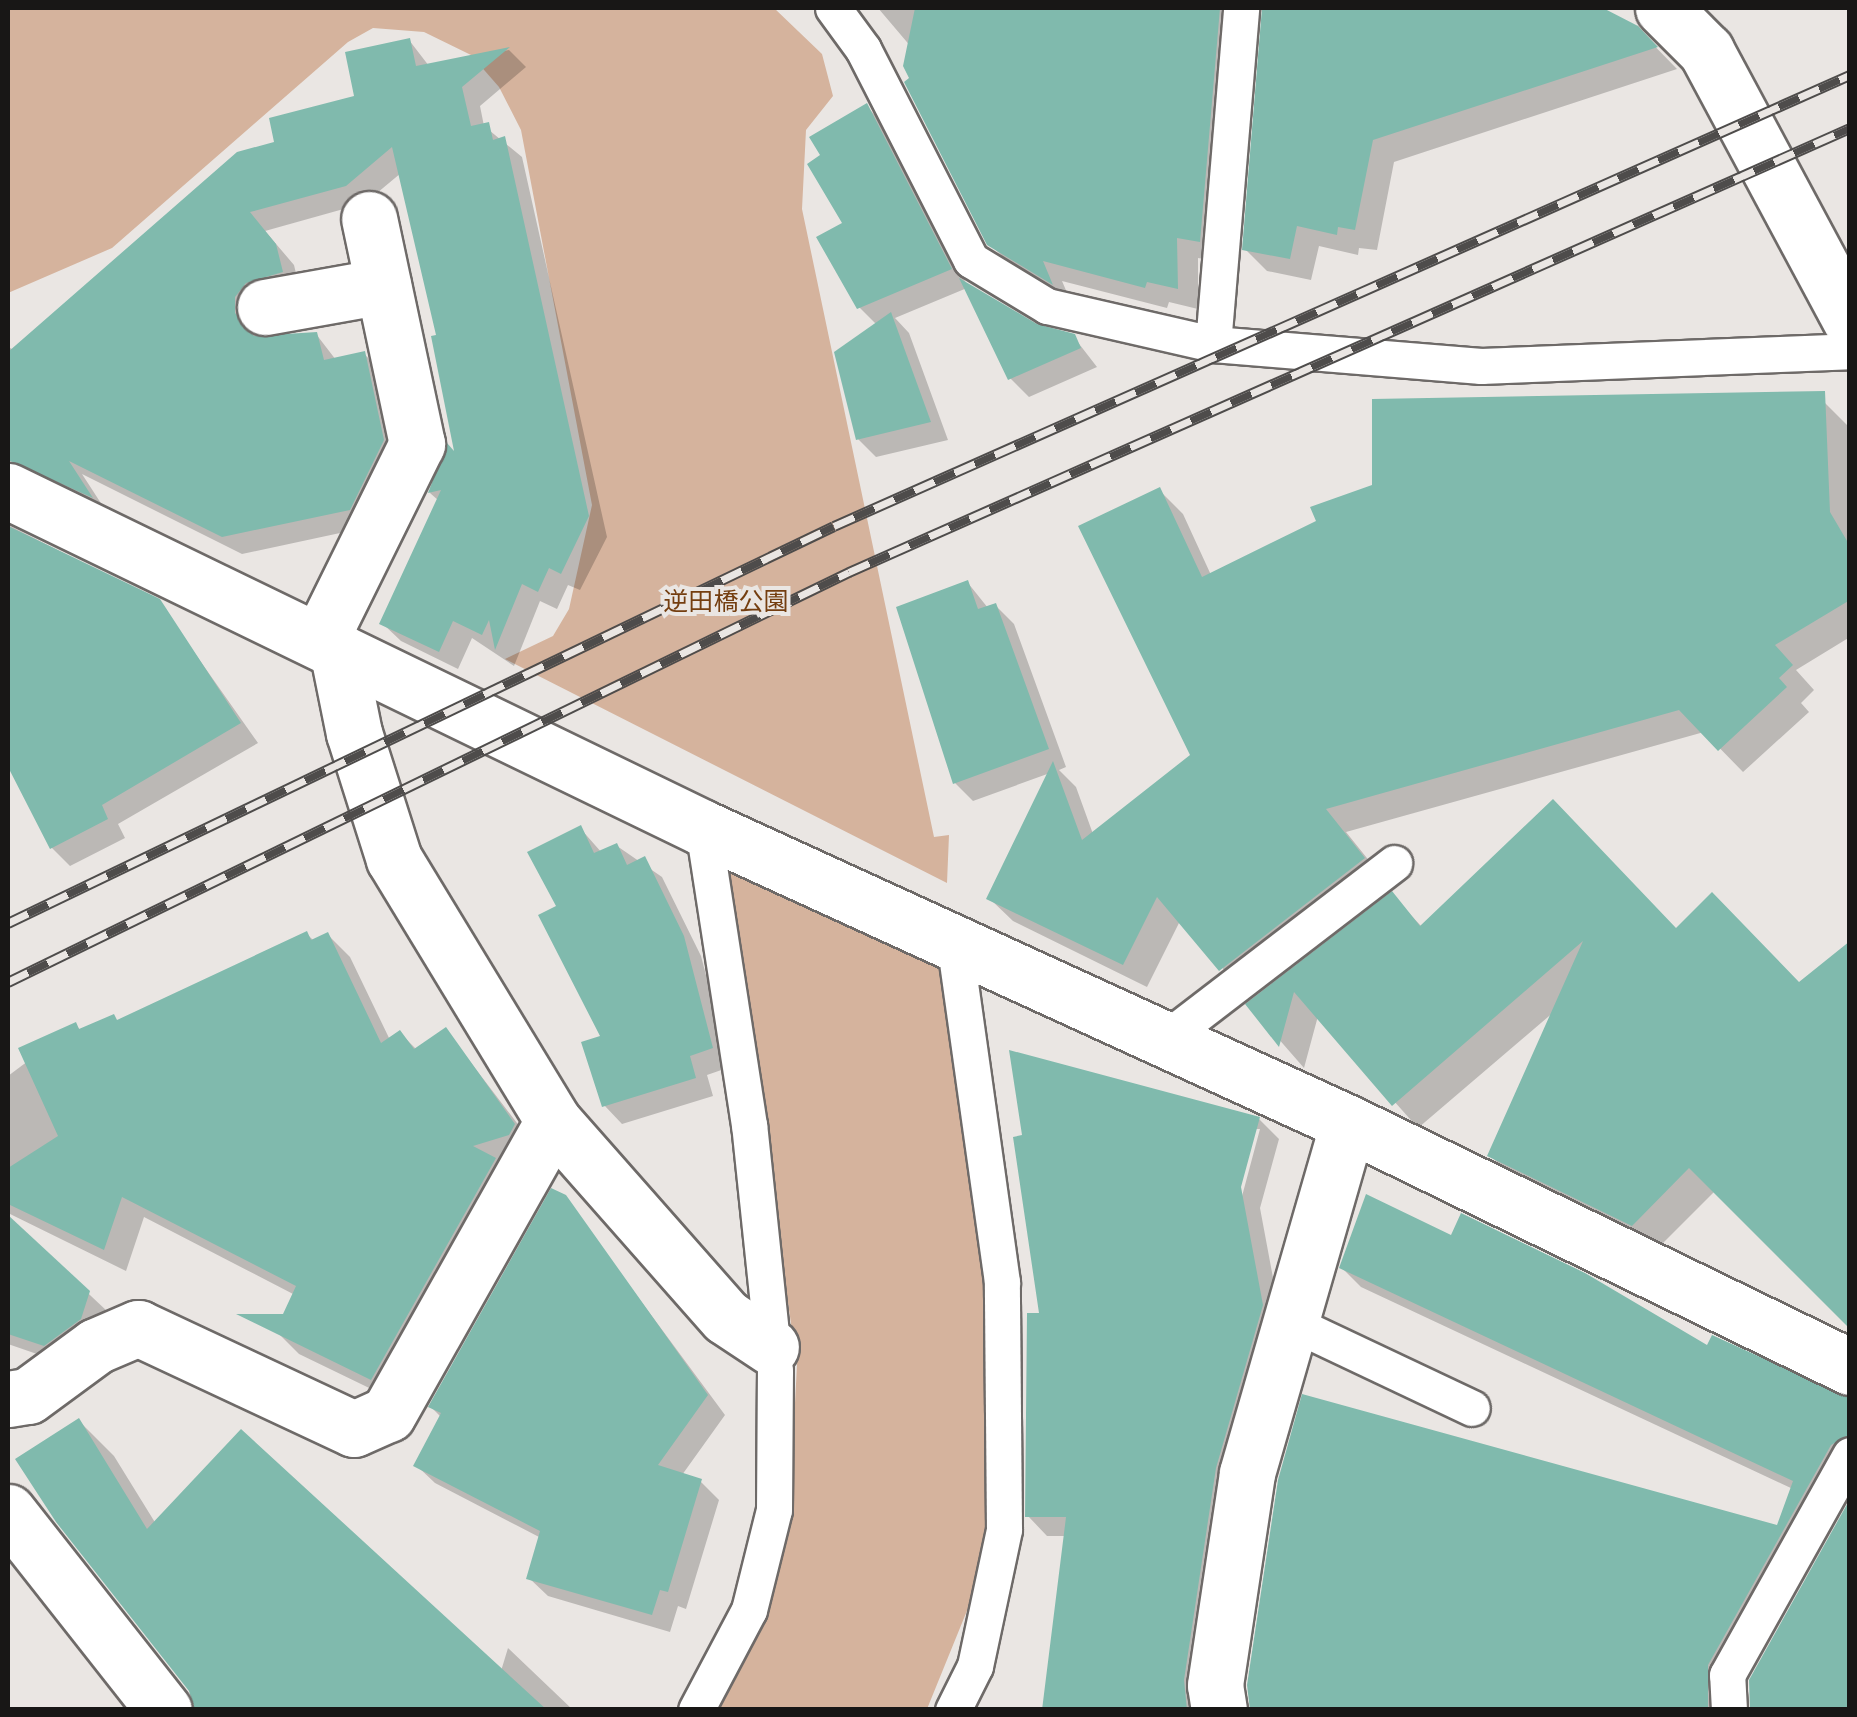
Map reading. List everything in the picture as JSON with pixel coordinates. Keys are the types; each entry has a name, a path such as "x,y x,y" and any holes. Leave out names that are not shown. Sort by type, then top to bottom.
{"street":[{"path":"1663,8 1706,51 1850,320"},
{"path":"368,219 417,444 328,644 394,859 553,1121 726,1317 771,1347"},
{"path":"265,307 383,286"},
{"path":"8,491 703,828 1348,1123 1850,1366"},
{"path":"8,1399 28,1396 96,1346 138,1328 354,1429 388,1414 553,1121"},
{"path":"1219,1710 1216,1685 1247,1473 1348,1123"},
{"path":"8,1512 164,1710"}],"lane":[{"path":"833,8 863,49 970,260 1046,306 1213,344 1481,366 1850,351"},
{"path":"1213,344 1241,8"},
{"path":"696,1710 749,1610 774,1510 771,1347 749,1125 703,828"},
{"path":"1165,1039 1394,863"},
{"path":"952,1710 975,1666 1004,1530 1002,1282 954,946"},
{"path":"1290,1322 1472,1408"},
{"path":"1730,1710 1727,1675 1850,1456"}],"green space":[{"name":"逆田橋公園","path":"8,8 774,8 822,54 833,96 806,130 802,209 934,837 949,835 947,883 505,659 553,636 569,609 592,505 521,130 499,87 471,55 424,32 373,28 348,42 112,248 8,293"},
{"path":"723,852 952,969 985,1283 989,1503 986,1564 927,1709 718,1710 770,1593 790,1498 797,1365"}],"building":[{"path":"915,8 1220,8 1200,242 1177,238 1178,289 1147,282 1145,288 1043,261 1053,285 987,245 904,82 909,78 903,66"},
{"path":"1262,8 1603,8 1638,26 1658,47 1373,140 1355,230 1338,227 1337,235 1297,226 1290,259 1242,250"},
{"path":"410,38 416,66 510,47 462,87 471,126 489,122 493,140 505,136 589,516 561,574 549,568 538,592 522,584 495,650 489,620 482,635 453,621 439,652 379,624 441,490 428,493 447,443 454,451 431,336 436,335 392,147 346,186 250,212 276,244 283,272 246,283 235,297 235,313 254,336 317,332 324,360 365,351 384,440 350,510 222,537 69,461 93,498 8,460 8,352 237,152 274,142 269,118 354,96 345,52"},
{"path":"867,103 952,269 857,309 816,237 842,223 807,164 820,155 809,137"},
{"path":"959,278 1037,324 1075,334 1081,348 1008,380"},
{"path":"891,312 931,422 856,440 834,352"},
{"path":"1825,391 1830,512 1850,546 1850,600 1775,645 1793,665 1779,678 1787,687 1718,751 1679,710 1326,809 1365,858 1219,971 1157,897 1123,965 986,899 1053,761 1082,840 1190,755 1078,526 1160,487 1202,577 1316,521 1310,507 1372,485 1372,399"},
{"path":"8,526 160,599 241,723 102,805 108,819 50,849 8,767"},
{"path":"968,580 978,609 996,603 1049,749 953,784 896,607"},
{"path":"1553,799 1676,928 1712,892 1799,982 1850,941 1850,1329 1689,1168 1632,1226 1487,1156 1583,941 1392,1106 1294,992 1279,1047 1245,1004 1392,891 1420,926"},
{"path":"581,825 594,853 617,843 627,865 645,856 684,936 713,1048 690,1056 696,1078 602,1107 581,1042 600,1036 538,915 556,906 527,852"},
{"path":"307,931 311,940 328,932 381,1043 400,1030 414,1049 446,1027 515,1124 509,1135 473,1146 496,1158 371,1380 236,1314 283,1314 296,1286 122,1197 104,1250 8,1204 8,1168 58,1136 18,1048 76,1022 79,1029 114,1014 117,1020"},
{"path":"1009,1050 1260,1117 1241,1187 1263,1305 1216,1468 1184,1680 1187,1710 1042,1710 1066,1517 1025,1517 1027,1313 1039,1313 1013,1137 1022,1135"},
{"path":"551,1188 566,1195 708,1395 658,1465 702,1479 668,1592 660,1590 652,1615 526,1579 540,1531 413,1466 441,1413 428,1407"},
{"path":"1366,1194 1451,1235 1461,1213 1585,1273 1707,1345 1712,1335 1850,1398 1850,1434 1831,1445 1708,1665 1708,1710 1250,1710 1247,1685 1278,1480 1302,1394 1777,1525 1793,1481 1339,1268"},
{"path":"8,1215 90,1291 81,1319 44,1346 8,1334"},
{"path":"79,1418 147,1529 241,1429 547,1710 195,1710 189,1691 56,1522 15,1459"},
{"path":"1850,1499 1850,1710 1750,1710 1749,1680"}],"railway":[{"path":"8,923 834,526 1850,75"},
{"path":"8,982 849,572 1850,128"}]}
